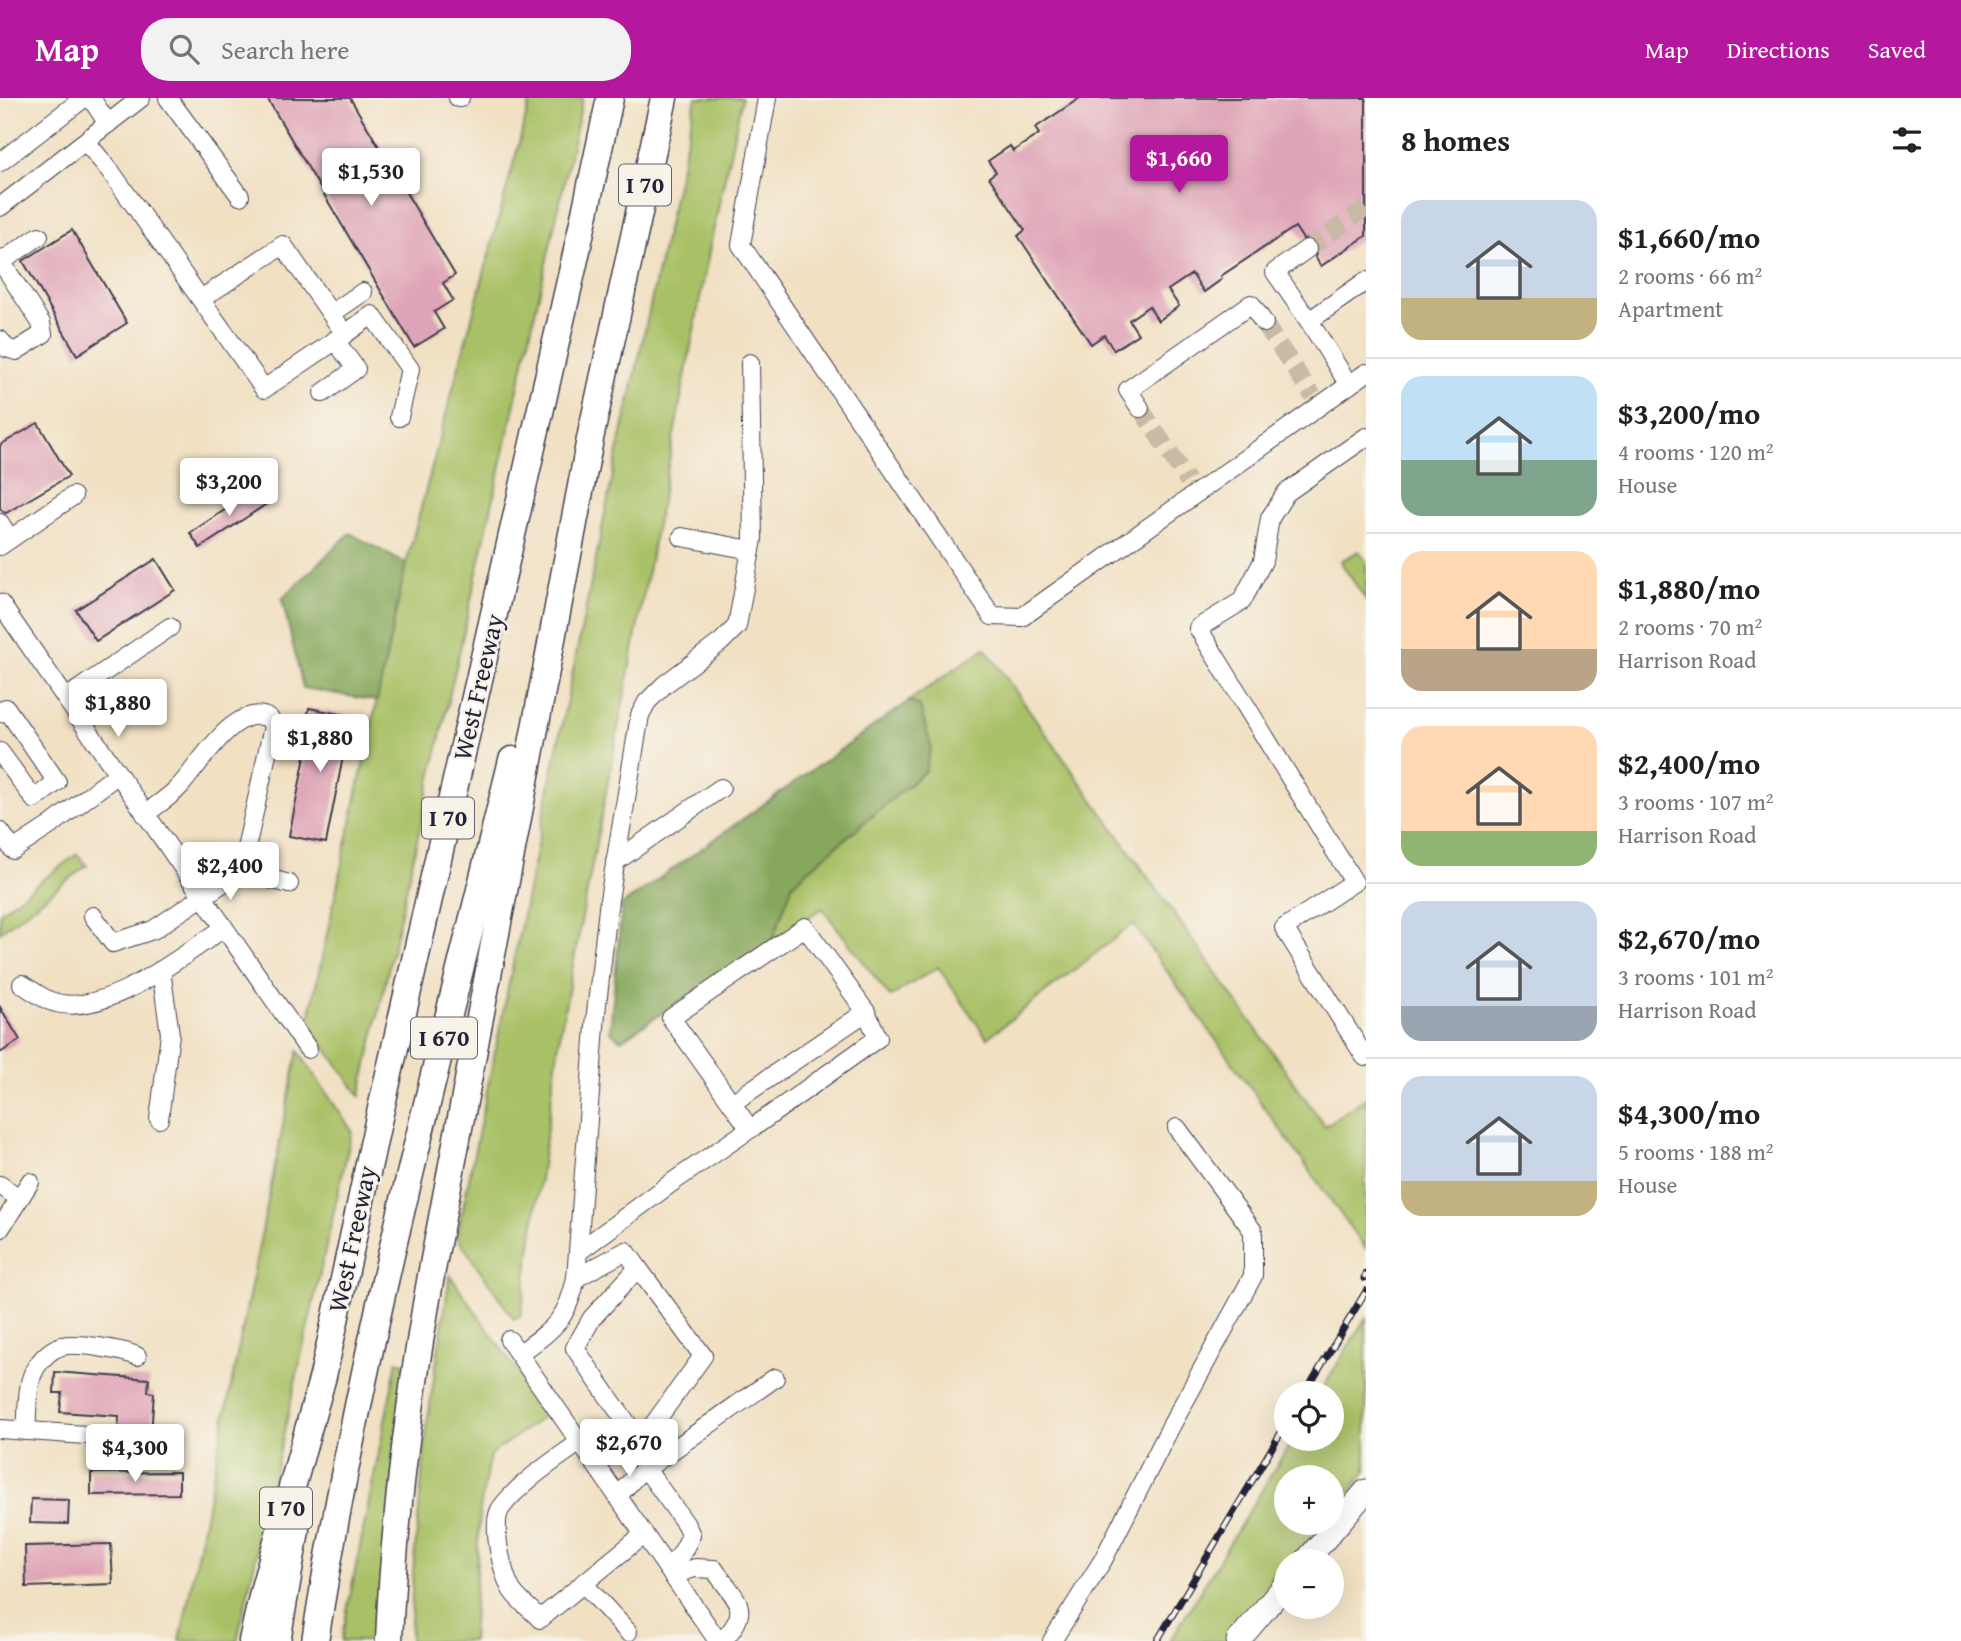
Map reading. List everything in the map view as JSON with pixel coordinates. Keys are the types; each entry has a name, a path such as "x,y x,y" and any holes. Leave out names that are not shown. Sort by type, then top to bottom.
{"highway":[{"name":"West Freeway","path":"252,1641 264,1588 323,1376 610,98"},
{"name":"I 70","path":"389,1641 396,1526 415,1362 590,439 664,98"},
{"name":"I 670","path":"315,1641 353,1436 396,1242 590,439"},
{"path":"277,1641 323,1376"}],"main road":[{"path":"1316,1549 1366,1491"},
{"path":"1238,1641 1274,1598"}],"street":[{"path":"0,162 84,98"},
{"path":"91,98 108,124"},
{"path":"0,207 141,98"},
{"path":"168,98 240,196"},
{"path":"767,98 741,245 992,616 1022,617 1192,487 1316,401 1366,373"},
{"path":"86,142 111,172 264,389 372,315 410,369 399,417"},
{"path":"0,340 6,348 16,351 43,334 41,323 0,261 39,236"},
{"path":"201,299 283,245 331,314 356,369 323,393"},
{"path":"1307,249 1275,272 1349,384"},
{"path":"1309,321 1366,281"},
{"path":"331,314 363,292"},
{"path":"1140,408 1128,390 1251,304 1264,323"},
{"path":"670,1572 705,1566 714,1569 738,1604 741,1614 737,1625 720,1641 670,1572 643,1534 514,1347 549,1333 571,1301 576,1278 596,1013 615,862 640,715 646,702 664,685 721,642 737,626 753,539 750,363"},
{"path":"1365,1057 1284,928 1353,882 1198,628 1242,601 1264,561 1270,518 1286,493 1366,437"},
{"path":"0,523 5,542 72,496"},
{"path":"682,537 751,550"},
{"path":"0,603 308,1049"},
{"path":"66,698 170,626"},
{"path":"0,713 6,708 57,782 34,799 0,752"},
{"path":"93,916 113,943 153,930 241,871 273,727 270,719 262,714 250,715 233,727 214,743 177,789 145,814"},
{"path":"0,831 13,850 118,774"},
{"path":"615,862 721,788"},
{"path":"241,871 289,884"},
{"path":"578,1252 878,1038 866,1012 805,927 671,1018 750,1129"},
{"path":"22,985 51,1002 80,1005 132,989 224,928"},
{"path":"159,1119 170,1034 161,970"},
{"path":"732,1104 866,1012"},
{"path":"1052,1641 1103,1560 1170,1428 1253,1276 1253,1231 1177,1128"},
{"path":"0,1229 30,1182"},
{"path":"0,1185 19,1198"},
{"path":"576,1278 625,1251 703,1356 653,1425 637,1438"},
{"path":"638,1268 592,1318 575,1348 637,1438 691,1535 670,1572"},
{"path":"26,1431 32,1376 52,1349 65,1345 124,1351 137,1356"},
{"path":"618,1496 636,1476 775,1377"},
{"path":"0,1429 100,1436"},
{"path":"580,1442 527,1482 501,1508 497,1516 501,1560 512,1591 540,1619 643,1534"},
{"path":"583,1583 628,1632"}],"green space":[{"path":"531,98 583,98 360,1096 308,1023 406,564"},
{"path":"696,98 742,98 710,246 561,1028 521,1316 514,1319 457,1237 614,470"},
{"path":"350,533 406,564 377,701 303,688 282,599"},
{"path":"1359,551 1366,561 1366,600 1340,561"},
{"path":"985,648 1325,1126 1366,1098 1365,1248 1133,924 987,1038 938,967 890,997 822,908 772,941 793,883 925,771 920,707 909,701"},
{"path":"909,701 920,706 931,747 925,771 793,883 772,941 621,1040 610,1031 622,905"},
{"path":"77,854 87,865 0,932 0,912"},
{"path":"298,1051 352,1131 237,1641 180,1641"},
{"path":"450,1275 547,1414 490,1455 480,1509 472,1641 410,1641 413,1573 427,1424"},
{"path":"1366,1317 1366,1471 1344,1498 1344,1465 1277,1465 1286,1451 1344,1451 1344,1381 1327,1381"},
{"path":"397,1361 404,1363 377,1641 341,1641"},
{"path":"1274,1470 1274,1535 1314,1535 1303,1549 1274,1549 1274,1583 1226,1641 1170,1641"}],"building":[{"path":"267,98 350,98 455,275 443,283 453,300 434,312 444,329 414,347"},
{"path":"1080,98 1366,98 1366,236 1321,266 1315,257 1317,243 1311,238 1303,239 1295,227 1221,276 1222,279 1204,292 1192,274 1168,290 1179,306 1158,321 1149,306 1129,320 1138,334 1114,350 1104,335 1091,344 1018,236 1025,230 989,177 996,172 988,161 1010,146 1013,151 1039,134 1035,128"},
{"path":"72,230 127,323 77,355 23,261"},
{"path":"38,423 69,476 6,513 3,512 0,508 0,445"},
{"path":"258,488 268,503 200,548 190,533"},
{"path":"156,559 175,590 96,641 76,610"},
{"path":"309,708 351,716 326,843 289,836 306,752 301,751"},
{"path":"0,1007 20,1040 0,1053"},
{"path":"55,1372 149,1379 148,1392 154,1393 151,1434 118,1432 119,1416 60,1412 62,1393 54,1393"},
{"path":"179,1472 179,1494 91,1495 91,1473"},
{"path":"31,1499 69,1500 68,1524 30,1523"},
{"path":"111,1544 113,1584 26,1587 25,1546"}],"tunnel":[{"path":"1307,249 1366,208"},
{"path":"1264,323 1313,396"},
{"path":"1140,408 1188,481"}],"railway":[{"path":"1364,1278 1366,1274"},
{"path":"1312,1381 1366,1291"},
{"path":"1157,1641 1274,1444"}]}
